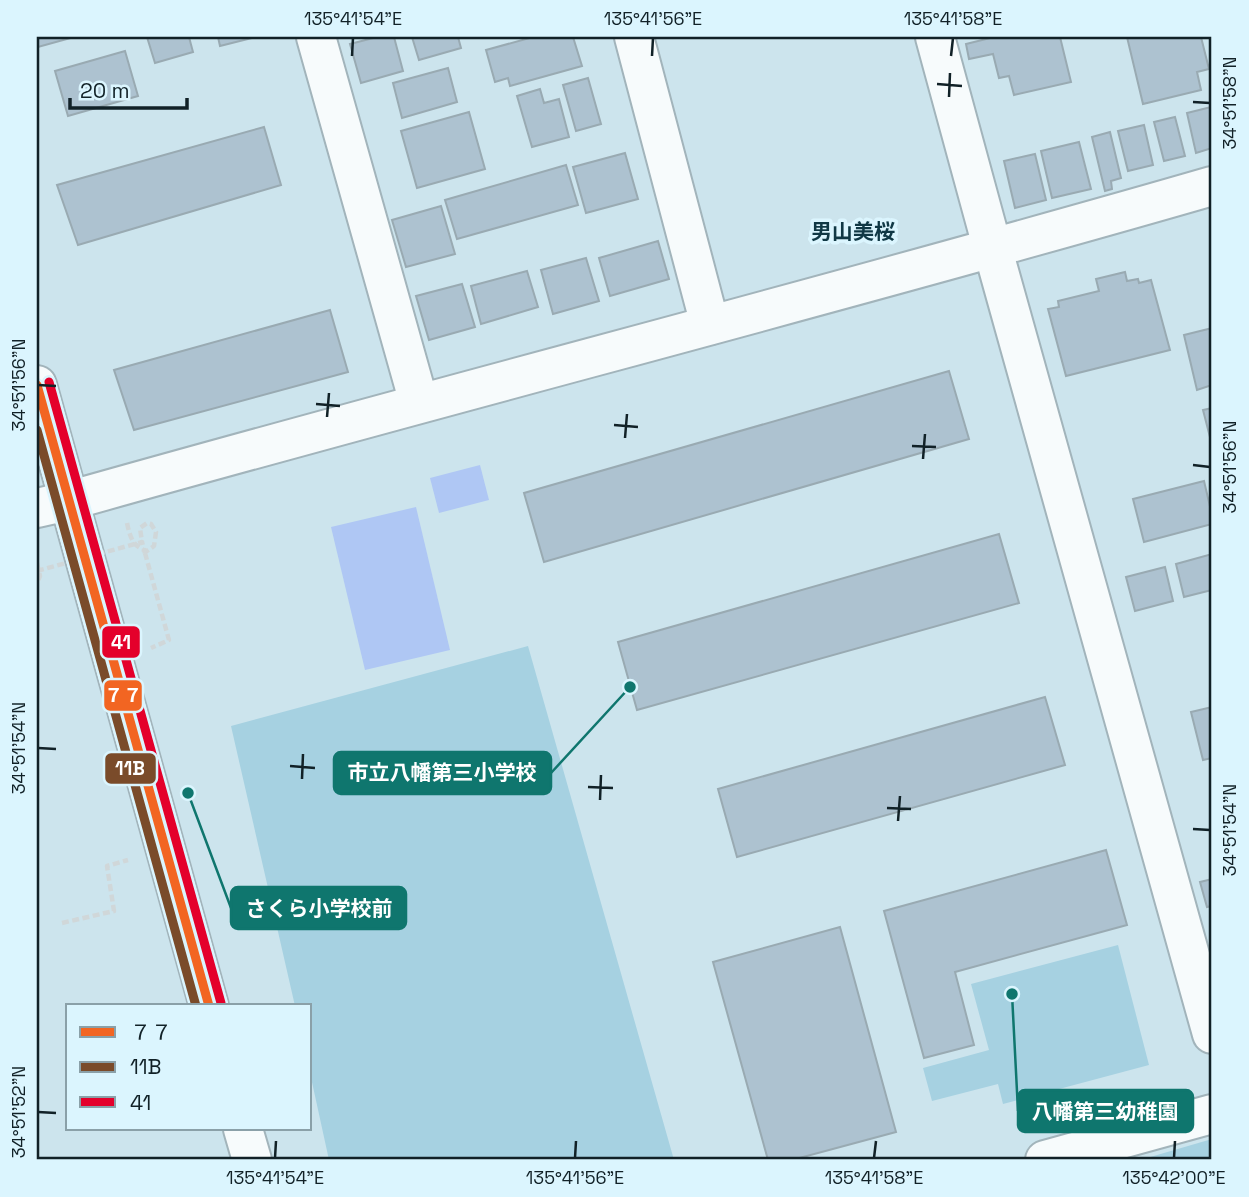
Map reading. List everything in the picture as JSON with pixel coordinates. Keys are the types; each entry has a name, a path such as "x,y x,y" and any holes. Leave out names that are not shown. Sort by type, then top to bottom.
{"street":[{"path":"316,37 419,403"},
{"path":"634,37 710,325"},
{"path":"935,37 1212,1034"},
{"path":"53,504 993,250 1212,186"},
{"path":"37,385 53,504 208,1004"},
{"path":"1045,1160 1212,1114"},
{"path":"243,1130 252,1160"}],"path":[{"path":"128,527 131,539 138,548 147,551 154,546 156,532 151,524 147,523 140,528 139,533 142,542 145,554 169,640 151,648"},
{"path":"37,571 142,542"},
{"path":"37,563 40,576 37,583"},
{"path":"62,923 114,911 107,866 129,859"}],"shaded area":[{"path":"480,465 489,500 439,513 430,478"},
{"path":"416,507 450,650 365,670 331,527"},
{"path":"528,646 674,1160 329,1160 312,1082 312,1004 295,1004 231,726"},
{"path":"1118,945 1149,1065 1003,1104 998,1084 932,1101 923,1068 989,1050 971,984"},
{"path":"1212,1139 1212,1160 1140,1160"}],"building":[{"path":"37,37 74,37 38,47"},
{"path":"147,37 189,37 193,52 155,63"},
{"path":"218,37 256,37 220,46"},
{"path":"377,37 394,37 403,71 361,83 350,44"},
{"path":"412,37 458,37 461,48 419,60"},
{"path":"533,37 573,37 582,66 510,86 508,78 495,82 486,50"},
{"path":"994,37 1060,37 1071,82 1014,95 1009,76 999,78 993,54 969,59 966,44"},
{"path":"1127,37 1201,37 1209,69 1197,72 1201,90 1143,104"},
{"path":"125,51 138,96 68,116 55,71"},
{"path":"448,68 457,102 402,118 393,83"},
{"path":"588,78 601,124 576,131 563,85"},
{"path":"540,89 544,103 559,99 569,137 532,147 517,96"},
{"path":"1211,107 1212,148 1196,153 1187,113"},
{"path":"469,112 485,169 417,188 401,131"},
{"path":"1175,117 1185,156 1164,161 1154,122"},
{"path":"1144,125 1153,165 1128,171 1118,131"},
{"path":"264,127 281,185 78,245 57,185"},
{"path":"1110,132 1121,178 1111,181 1112,189 1105,191 1092,137"},
{"path":"1079,142 1091,189 1052,198 1041,151"},
{"path":"625,153 638,199 586,213 573,167"},
{"path":"1035,154 1046,200 1015,208 1004,161"},
{"path":"566,165 578,205 457,239 445,200"},
{"path":"441,206 455,254 406,267 392,220"},
{"path":"658,241 669,279 610,296 599,258"},
{"path":"586,258 599,301 553,314 541,270"},
{"path":"527,271 538,307 481,324 471,286"},
{"path":"1125,272 1127,281 1138,279 1139,283 1151,280 1170,350 1066,376 1048,309 1059,307 1058,301 1099,291 1096,279"},
{"path":"462,284 475,327 429,340 416,296"},
{"path":"330,310 348,372 134,430 114,370"},
{"path":"1212,328 1212,385 1197,390 1184,335"},
{"path":"949,371 969,439 544,562 524,493"},
{"path":"1212,408 1212,445 1203,410"},
{"path":"1204,481 1212,524 1144,542 1133,499"},
{"path":"999,534 1019,603 637,710 618,642"},
{"path":"1212,554 1212,590 1184,597 1176,564"},
{"path":"1165,567 1173,601 1135,611 1126,577"},
{"path":"1045,697 1065,765 737,857 718,789"},
{"path":"1212,707 1212,758 1203,760 1191,712"},
{"path":"1106,850 1127,925 955,972 974,1045 924,1058 884,911"},
{"path":"1212,879 1212,906 1207,907 1200,882"},
{"path":"840,927 896,1132 792,1160 768,1160 713,962"}],"transit line":[{"name":"41","path":"49,382 221,1003"},
{"name":"７７","path":"37,385 208,1004"},
{"name":"11B","path":"37,430 195,1004"}],"place":[{"name":"市立八幡第三小学校","path":"630,687"},
{"name":"さくら小学校前","path":"188,793"},
{"name":"八幡第三幼稚園","path":"1012,994"}],"district":[{"name":"男山美桜","path":"853,232"}]}
